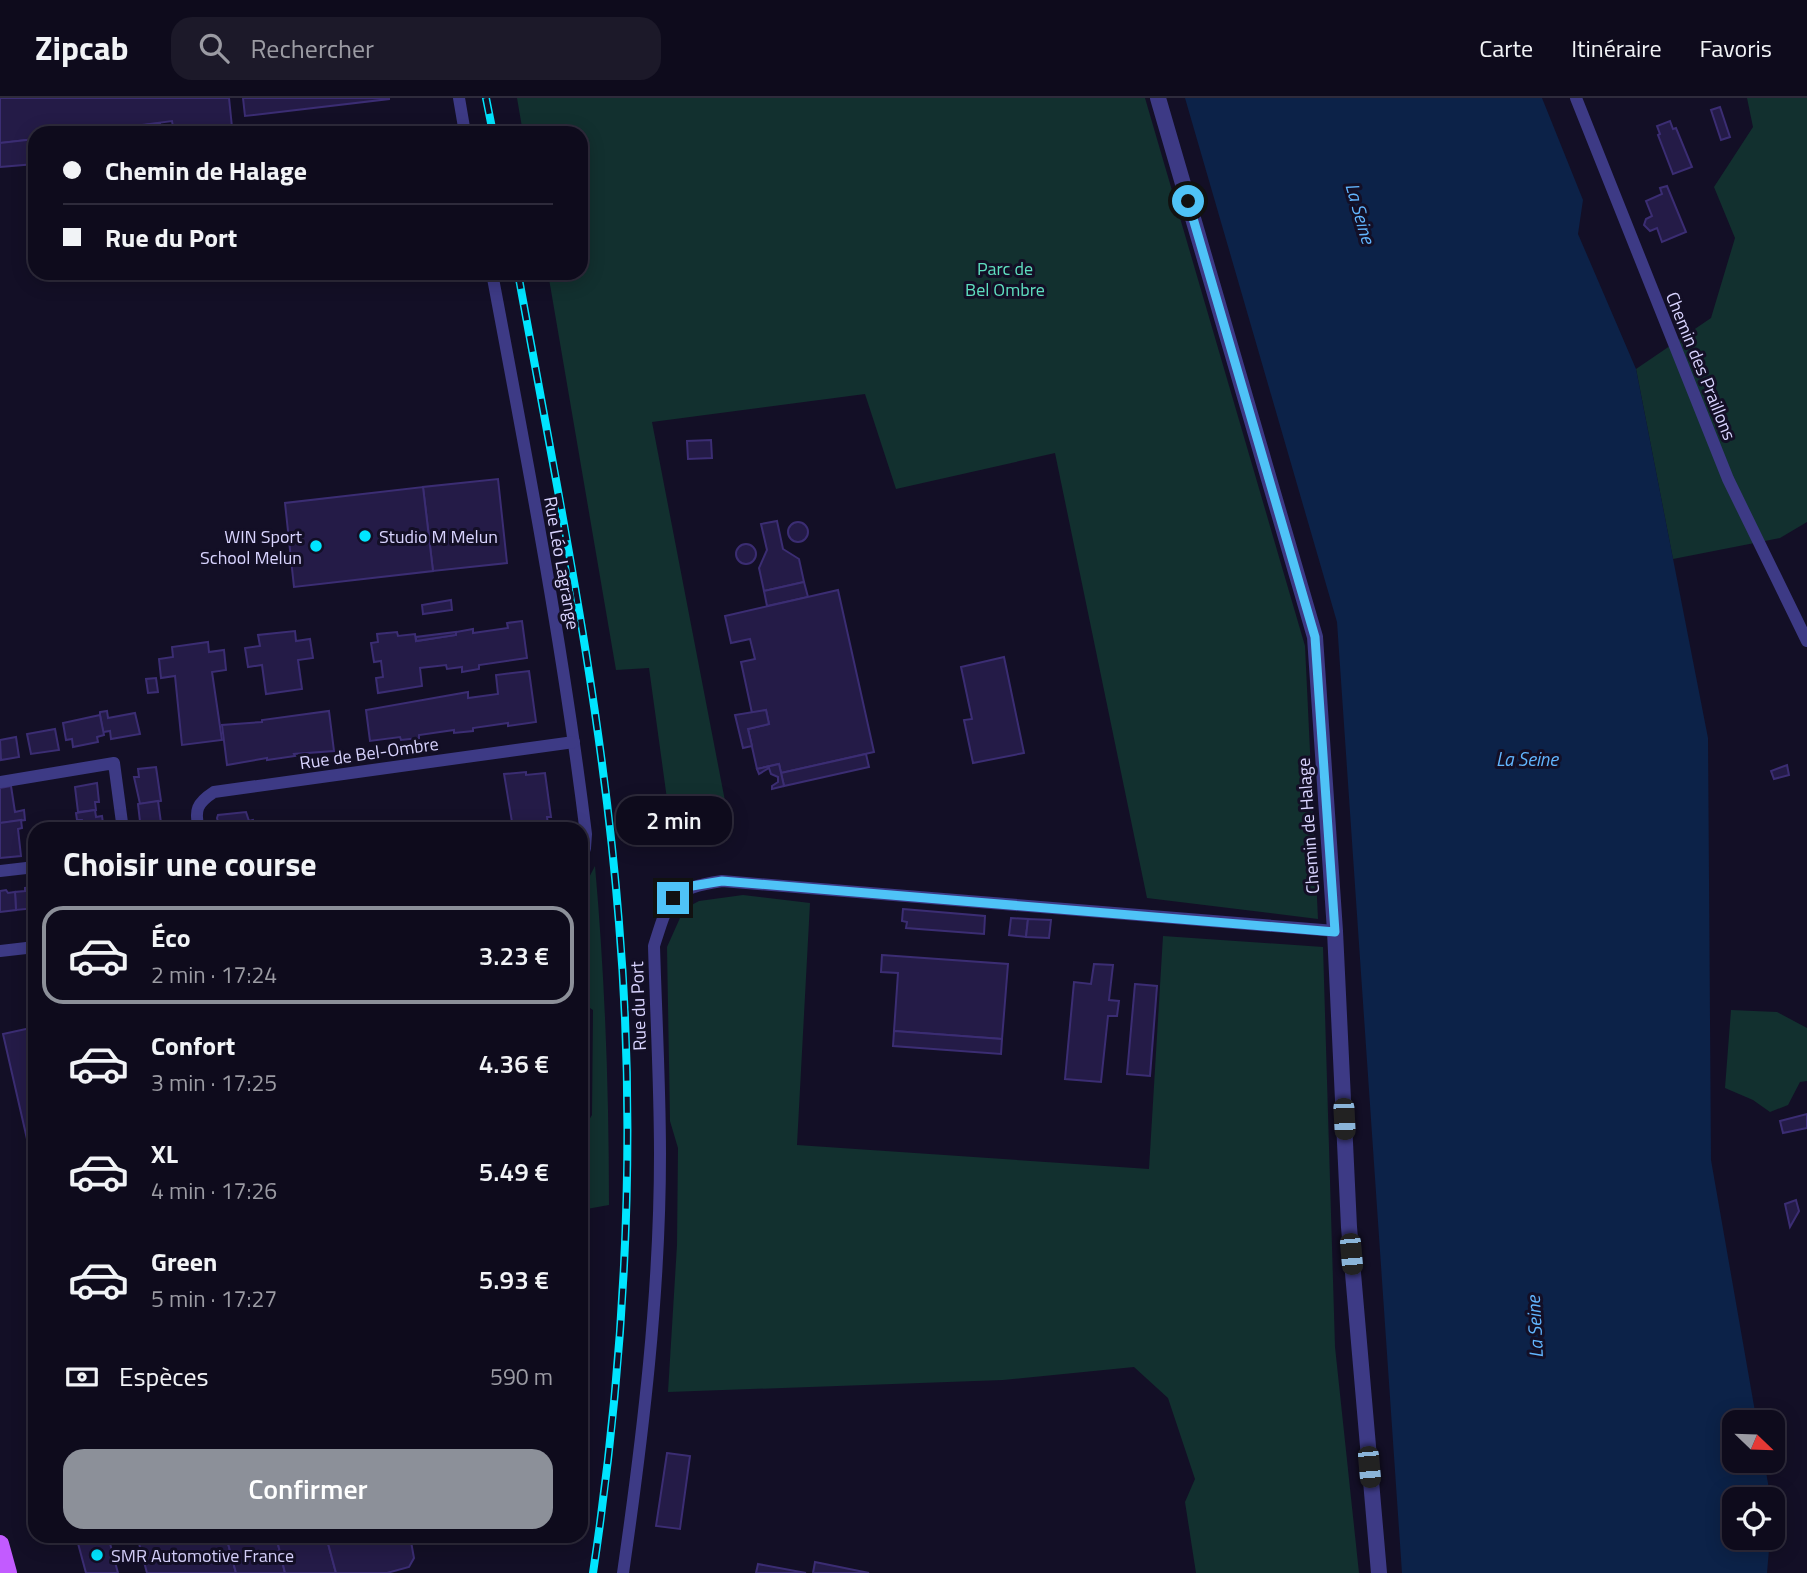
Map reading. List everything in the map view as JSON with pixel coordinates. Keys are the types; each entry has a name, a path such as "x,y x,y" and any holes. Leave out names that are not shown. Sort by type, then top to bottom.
{"main road":[{"path":"0,1544 8,1573"}],"street":[{"path":"459,98 465,126"},
{"name":"Chemin de Halage","path":"1158,98 1315,637 1335,932 1349,1227 1379,1573"},
{"name":"Chemin des Praillons","path":"1576,98 1728,479 1807,641"},
{"name":"Rue Léo Lagrange","path":"493,280 551,596 575,742 585,822"},
{"name":"Rue de Bel-Ombre","path":"198,822 196,809 201,800 214,792 575,742"},
{"path":"0,782 114,763 122,822"},
{"path":"0,870 28,868"},
{"name":"Rue du Port","path":"623,1573 645,1405 656,1274 660,1154 654,946 662,920 673,898 692,886 722,881 1335,932"},
{"path":"0,951 28,948"}],"green space":[{"name":"Parc de Bel Ombre","path":"517,98 1145,98 1305,646 1318,919 1147,898 1055,453 896,489 865,394 652,422 725,801 667,799 649,668 616,670 549,280 588,280 588,126 522,126"},
{"path":"1747,98 1807,98 1807,522 1780,538 1673,559 1636,369 1711,318 1735,238 1714,187 1753,127"},
{"path":"595,866 606,1035 609,1205 588,1209 588,1122 592,1115 593,1010 588,1007 588,880"},
{"path":"743,895 810,903 797,1145 1149,1169 1163,936 1323,947 1335,1347 1359,1573 1196,1573 1185,1502 1195,1479 1168,1398 1134,1367 1003,1380 668,1392 677,1245 678,1148 670,1121 667,947 684,909 699,901"},
{"path":"1731,1010 1777,1012 1807,1028 1807,1081 1800,1082 1788,1105 1770,1112 1753,1100 1725,1088"}],"water":[{"name":"La Seine","path":"1185,98 1542,98 1583,200 1578,234 1636,369 1708,738 1711,1160 1755,1410 1722,1410 1722,1474 1766,1474 1769,1487 1722,1487 1722,1550 1769,1550 1767,1573 1402,1573 1337,622"}],"building":[{"path":"0,98 229,98 232,126 173,126 172,121 134,126 28,126 28,140 0,143"},
{"path":"243,98 389,98 389,99 245,116"},
{"path":"1720,107 1730,137 1721,140 1711,110"},
{"path":"1670,121 1673,129 1676,128 1692,167 1673,174 1657,126"},
{"path":"160,123 160,126 136,126"},
{"path":"28,140 28,165 0,167 0,143"},
{"path":"1667,186 1686,232 1662,242 1657,228 1650,231 1644,225 1646,219 1652,216 1646,201 1662,194 1660,188"},
{"path":"711,440 712,458 688,459 687,441"},
{"path":"498,479 507,563 433,571 423,487"},
{"path":"423,487 433,571 294,587 285,503"},
{"path":"777,521 783,549 799,559 804,582 764,591 759,568 767,550 761,524"},
{"path":"798,522 805,525 808,532 805,539 798,542 791,539 788,532 791,525"},
{"path":"746,544 753,547 756,554 753,561 746,564 739,561 736,554 739,547"},
{"path":"804,582 808,597 767,606 764,591"},
{"path":"838,590 874,752 781,773 779,764 757,769 748,729 769,724 766,710 752,713 741,662 755,659 750,639 731,643 725,616"},
{"path":"451,600 452,610 423,614 422,605"},
{"path":"522,621 527,658 479,665 479,669 462,672 462,667 447,669 446,665 420,668 422,686 378,693 376,678 383,677 381,661 374,662 371,643 378,642 377,634 415,634 416,641 456,635 456,632 473,629 473,633 508,628 507,623"},
{"path":"295,631 296,641 310,639 313,658 298,660 302,689 266,694 262,665 248,667 245,648 260,646 258,635"},
{"path":"456,632 456,635 416,641 416,637"},
{"path":"208,642 209,652 224,650 226,670 212,672 222,740 182,745 175,676 161,678 159,659 173,657 172,647"},
{"path":"1004,657 1024,753 973,763 964,720 972,719 961,667"},
{"path":"529,671 536,722 508,726 508,723 454,733 454,730 419,735 419,738 401,740 400,737 370,741 366,710 468,692 468,698 498,694 496,675"},
{"path":"156,678 158,692 148,693 146,679"},
{"path":"766,710 769,724 748,729 752,746 743,748 735,715"},
{"path":"107,711 108,718 135,713 140,734 111,739 110,731 103,732 100,715 100,712"},
{"path":"329,711 334,751 294,754 295,756 227,765 222,725 262,722"},
{"path":"100,715 104,735 97,737 98,742 73,747 72,739 66,740 63,723"},
{"path":"55,729 59,750 31,754 27,734"},
{"path":"16,737 19,757 1,760 0,740"},
{"path":"866,754 869,767 784,786 781,773"},
{"path":"779,764 784,786 772,789 778,782 778,777 771,774 769,768 759,774 757,769"},
{"path":"1787,765 1789,775 1774,779 1771,771"},
{"path":"156,767 161,801 140,804 134,777 139,777 138,769"},
{"path":"545,773 551,817 547,817 548,822 512,822 504,774"},
{"path":"97,783 99,802 95,802 96,810 78,812 75,787"},
{"path":"11,786 15,812 24,810 25,820 0,823 0,788"},
{"path":"158,801 161,822 140,822 138,804"},
{"path":"95,810 96,817 102,816 103,822 82,822 77,820 76,813"},
{"path":"246,812 249,821 254,822 218,822 218,815"},
{"path":"21,820 22,828 18,829 21,856 0,858 0,823"},
{"path":"28,888 28,909 16,910 15,892 25,891"},
{"path":"6,890 8,893 15,892 16,910 0,912 0,891"},
{"path":"903,909 985,916 984,934 906,928 907,922 902,921"},
{"path":"1011,918 1028,919 1026,937 1009,935"},
{"path":"1028,919 1051,920 1049,938 1026,937"},
{"path":"882,955 1008,964 1002,1039 894,1031 898,973 881,972"},
{"path":"1094,964 1113,965 1109,1000 1119,1001 1117,1016 1108,1016 1101,1082 1065,1079 1074,982 1091,984"},
{"path":"1135,984 1157,986 1150,1076 1127,1074"},
{"path":"28,1029 28,1143 3,1034"},
{"path":"894,1031 1002,1039 1001,1054 893,1046"},
{"path":"1807,1114 1807,1128 1783,1133 1780,1121"},
{"path":"1796,1200 1799,1211 1790,1227 1785,1204"},
{"path":"667,1453 690,1456 680,1529 656,1526"},
{"name":"SMR Automotive France","path":"78,1543 110,1543 118,1573 86,1573"},
{"path":"139,1543 228,1543 236,1573 147,1573"},
{"path":"228,1543 278,1543 285,1573 236,1573"},
{"path":"278,1543 328,1543 336,1573 285,1573"},
{"path":"328,1543 411,1543 414,1558 409,1567 387,1573 336,1573"},
{"path":"815,1562 869,1573 813,1573"},
{"path":"758,1564 806,1573 756,1573"}],"railway":[{"path":"486,98 492,126"},
{"path":"519,280 563,516 602,759 619,923 624,1004 627,1086 625,1249 613,1412 593,1573"}],"place":[{"name":"Studio M Melun","path":"365,536"},
{"name":"WIN Sport School Melun","path":"316,546"},
{"name":"SMR Automotive France","path":"97,1555"}],"route":[{"path":"673,898 692,886 722,881 1335,932 1315,637 1188,201"}]}
